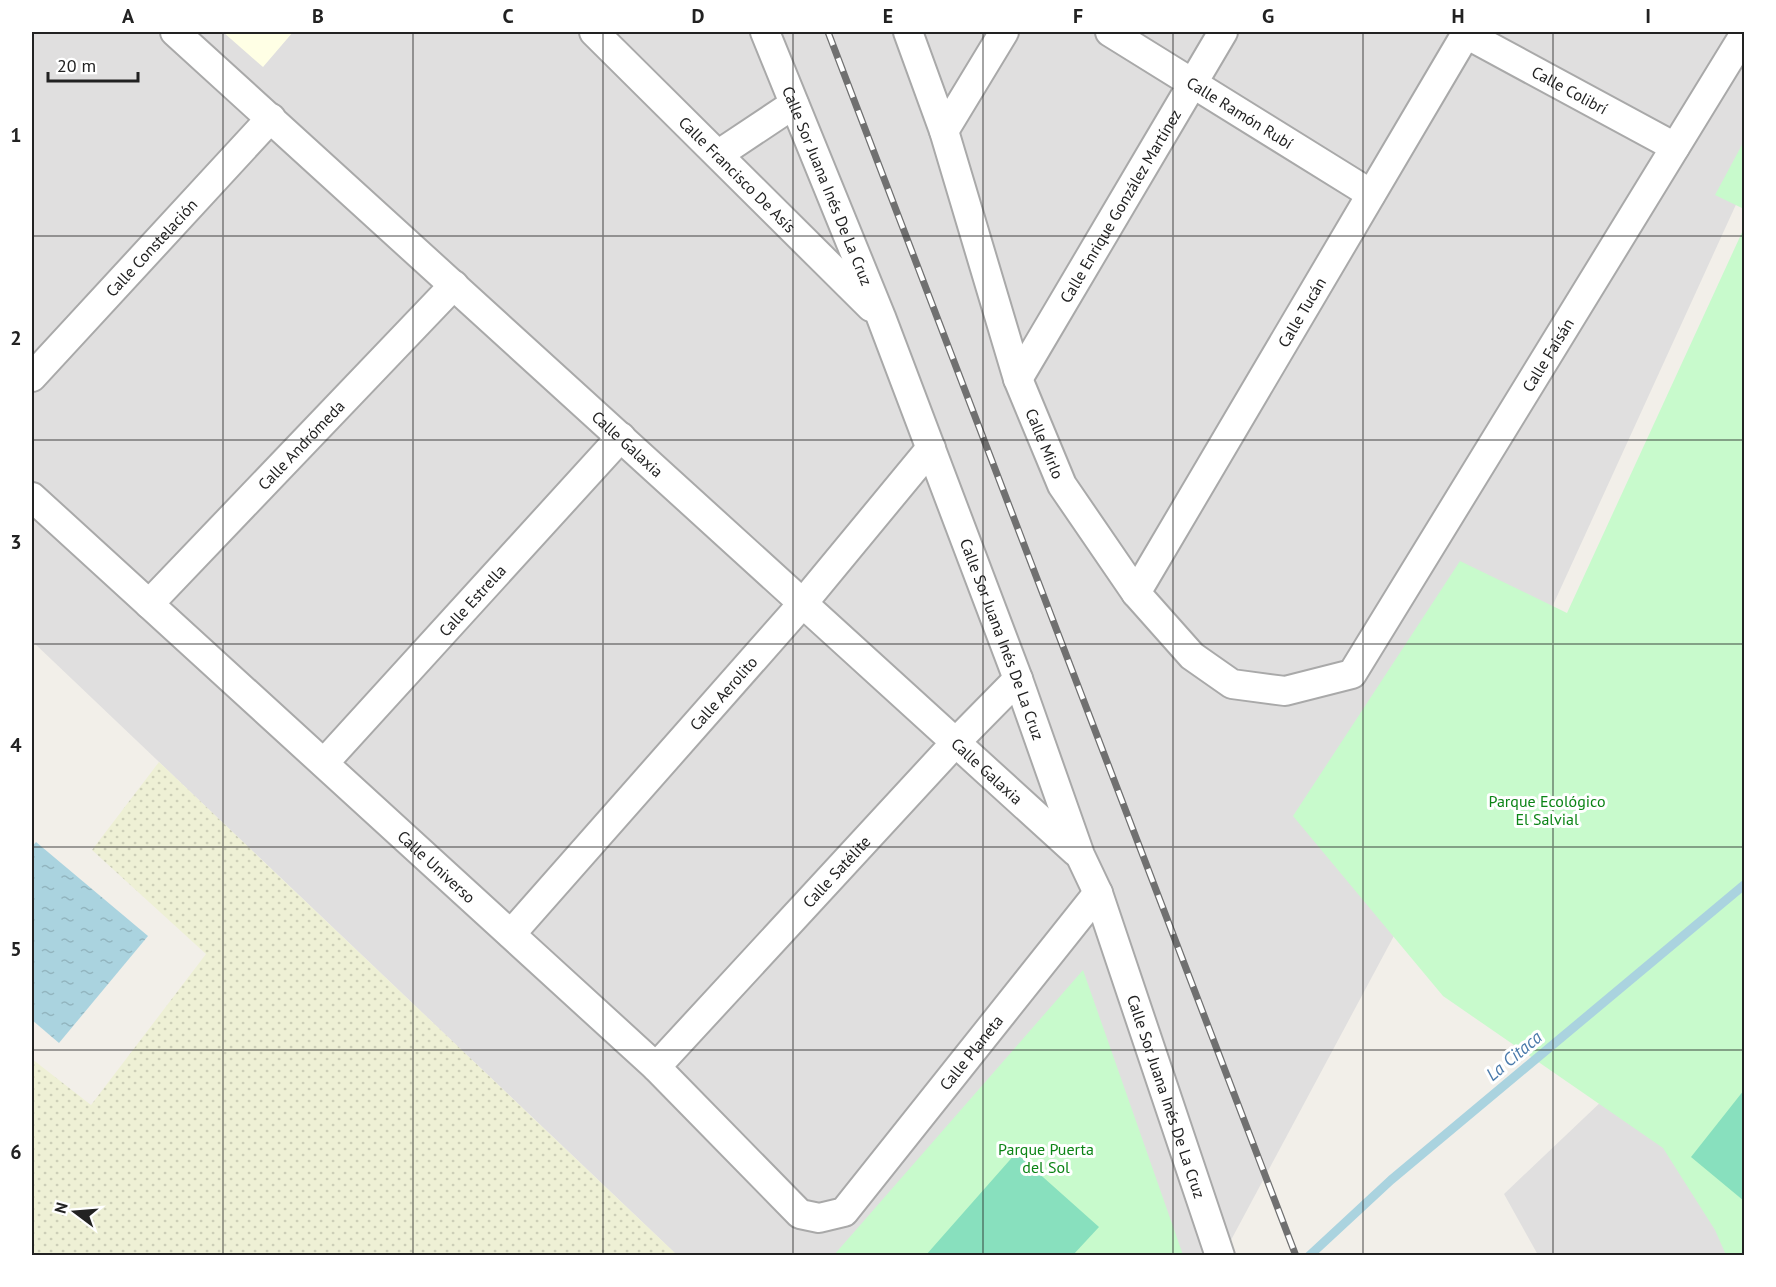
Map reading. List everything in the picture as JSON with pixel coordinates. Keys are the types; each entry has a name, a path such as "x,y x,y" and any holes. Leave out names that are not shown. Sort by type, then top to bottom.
{"street":[{"name":"Calle Galaxia","path":"175,32 1080,855"},
{"name":"Calle Francisco De Asís","path":"594,32 881,317"},
{"name":"Calle Sor Juana Inés De La Cruz","path":"765,32 881,317 1018,679 1080,855 1098,893 1220,1256"},
{"name":"Calle Mirlo","path":"908,32 944,131 1018,380 1062,485 1136,593 1192,656 1232,684 1285,691 1352,674"},
{"path":"944,131 1004,32"},
{"name":"Calle Ramón Rubí","path":"1110,32 1371,194"},
{"name":"Calle Enrique González Martínez","path":"1018,380 1223,32"},
{"name":"Calle Colibrí","path":"1466,32 1675,147"},
{"name":"Calle Tucán","path":"1136,593 1466,32"},
{"name":"Calle Faisán","path":"1352,674 1744,35"},
{"path":"719,154 794,104"},
{"name":"Calle Constelación","path":"32,377 270,118"},
{"name":"Calle Andrómeda","path":"149,604 454,285"},
{"name":"Calle Estrella","path":"324,763 621,437"},
{"name":"Calle Aerolito","path":"511,934 803,603 931,448"},
{"name":"Calle Universo","path":"32,497 656,1067 800,1214 819,1218 844,1212"},
{"name":"Calle Satélite","path":"656,1067 956,742 1018,679"},
{"name":"Calle Planeta","path":"844,1212 1098,893"}],"shaded area":[{"path":"32,32 1744,32 1744,187 1448,835 1223,1255 677,1255 32,641"},
{"path":"223,32 293,32 263,67"},
{"path":"159,762 677,1255 32,1255 32,1059 91,1105 206,954 92,850"},
{"path":"1744,966 1744,1255 1538,1255 1504,1194"}],"green space":[{"path":"1744,141 1744,209 1715,195"},
{"name":"Parque Ecológico El Salvial","path":"1744,228 1744,1255 1726,1255 1715,1230 1663,1148 1443,996 1293,816 1460,561 1567,613"},
{"name":"Parque Puerta del Sol","path":"1083,970 1183,1255 834,1255"},
{"path":"1744,1090 1744,1201 1691,1157"},
{"path":"1016,1153 1099,1227 1073,1255 926,1255"}],"water":[{"path":"36,842 148,936 59,1043 32,1020 32,847"}],"waterway":[{"name":"La Citaca","path":"1309,1256 1391,1180 1744,885"}],"railway":[{"path":"828,32 1296,1256"}]}
